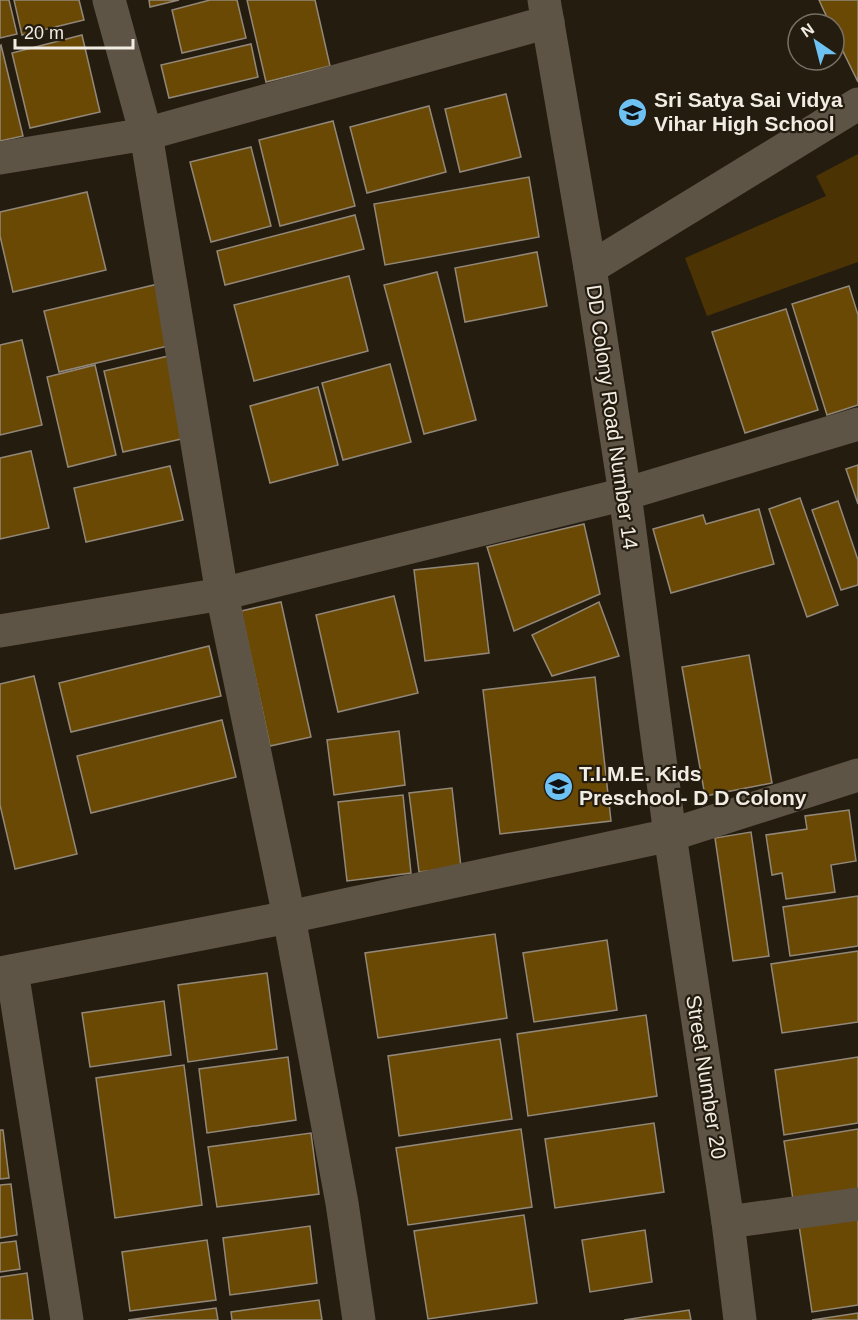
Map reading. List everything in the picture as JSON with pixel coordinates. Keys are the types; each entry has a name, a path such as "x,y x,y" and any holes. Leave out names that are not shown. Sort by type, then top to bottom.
{"street":[{"path":"109,0 146,134 222,594 289,917 342,1203 359,1320"},
{"path":"0,158 146,134 546,11"},
{"name":"DD Colony Road Number 14","path":"546,11 590,268 625,494 670,835"},
{"path":"590,268 858,104"},
{"path":"0,631 222,594 625,494 858,424"},
{"path":"67,1320 6,972 289,917 670,835 858,775"},
{"name":"Street Number 20","path":"670,835 728,1222 740,1320"},
{"path":"728,1222 858,1204"}],"shaded area":[{"path":"858,154 858,262 707,316 685,258 826,196 816,176"}],"building":[{"path":"0,0 9,0 17,34 0,38"},
{"path":"14,0 79,0 84,20 22,35"},
{"path":"149,0 179,0 150,7"},
{"path":"210,0 237,0 246,38 182,53 172,10"},
{"path":"247,0 315,0 330,66 266,82"},
{"path":"819,0 858,0 858,82 846,58 846,12 824,12"},
{"path":"82,35 100,112 30,128 12,53"},
{"path":"251,44 258,77 169,98 161,65"},
{"path":"0,46 23,136 0,141"},
{"path":"506,94 521,157 460,172 445,109"},
{"path":"429,106 446,172 367,193 350,127"},
{"path":"333,121 355,206 280,226 259,140"},
{"path":"251,147 271,226 211,242 190,162"},
{"path":"529,177 539,237 385,265 374,204"},
{"path":"87,192 106,270 13,292 0,236 0,212"},
{"path":"355,215 364,249 225,285 217,251"},
{"path":"537,252 547,306 465,322 455,268"},
{"path":"437,272 476,420 424,434 384,285"},
{"path":"349,276 368,351 254,381 234,305"},
{"path":"158,284 172,345 59,372 44,311"},
{"path":"849,286 858,315 858,405 827,415 792,304"},
{"path":"786,309 818,410 745,433 712,332"},
{"path":"22,340 42,425 0,435 0,345"},
{"path":"177,354 195,436 123,452 104,371"},
{"path":"390,364 411,442 343,460 322,383"},
{"path":"95,365 116,455 68,467 47,377"},
{"path":"318,387 338,465 270,483 250,406"},
{"path":"31,451 49,528 0,539 0,458"},
{"path":"858,465 858,504 846,469"},
{"path":"170,466 183,520 86,542 74,488"},
{"path":"800,498 838,605 807,617 769,509"},
{"path":"838,501 858,560 858,585 841,590 812,510"},
{"path":"759,509 774,564 671,593 653,529 703,515 706,524"},
{"path":"584,524 600,594 514,631 487,547"},
{"path":"478,563 489,653 425,661 414,570"},
{"path":"394,596 418,693 338,712 316,615"},
{"path":"281,602 311,737 270,746 241,611"},
{"path":"599,602 619,656 552,676 532,635"},
{"path":"209,646 221,696 71,732 59,683"},
{"path":"749,655 772,783 705,796 682,667"},
{"path":"34,676 77,854 15,869 0,805 0,684"},
{"path":"595,677 611,821 500,834 483,690"},
{"path":"222,720 236,777 91,813 77,756"},
{"path":"399,731 405,785 334,795 327,740"},
{"path":"452,788 461,867 419,872 409,793"},
{"path":"403,795 411,873 347,881 338,802"},
{"path":"849,810 856,861 831,865 835,892 786,899 782,873 772,875 766,835 807,829 805,816"},
{"path":"751,832 769,956 733,961 715,838"},
{"path":"858,896 858,946 790,956 783,907"},
{"path":"495,934 507,1018 378,1038 365,953"},
{"path":"607,940 617,1010 534,1022 523,953"},
{"path":"858,951 858,1022 782,1033 771,964"},
{"path":"267,973 277,1049 188,1062 178,985"},
{"path":"164,1001 171,1055 90,1067 82,1013"},
{"path":"646,1015 657,1096 528,1116 517,1034"},
{"path":"500,1039 512,1119 399,1136 388,1056"},
{"path":"288,1057 296,1120 207,1133 199,1069"},
{"path":"858,1057 858,1123 784,1135 775,1070"},
{"path":"184,1065 202,1205 115,1218 96,1078"},
{"path":"654,1123 664,1192 555,1208 545,1139"},
{"path":"521,1129 532,1207 408,1225 396,1148"},
{"path":"858,1129 858,1196 794,1206 784,1141"},
{"path":"0,1130 3,1130 9,1178 0,1179"},
{"path":"311,1133 319,1194 217,1207 208,1147"},
{"path":"11,1184 17,1235 0,1238 0,1185"},
{"path":"524,1215 537,1303 428,1319 414,1231"},
{"path":"858,1216 858,1305 812,1312 799,1225"},
{"path":"310,1226 317,1283 230,1295 223,1238"},
{"path":"645,1230 652,1282 590,1292 582,1240"},
{"path":"207,1240 216,1300 130,1311 122,1252"},
{"path":"16,1241 20,1269 0,1272 0,1243"},
{"path":"27,1273 33,1320 0,1320 0,1277"},
{"path":"319,1300 322,1320 232,1320 231,1312"},
{"path":"216,1308 218,1320 128,1320"},
{"path":"689,1310 691,1320 624,1320"},
{"path":"858,1313 858,1320 812,1320"}],"place":[{"name":"Sri Satya Sai Vidya Vihar High School","path":"633,112"},
{"name":"T.I.M.E. Kids Preschool- D D Colony","path":"558,786"}]}
